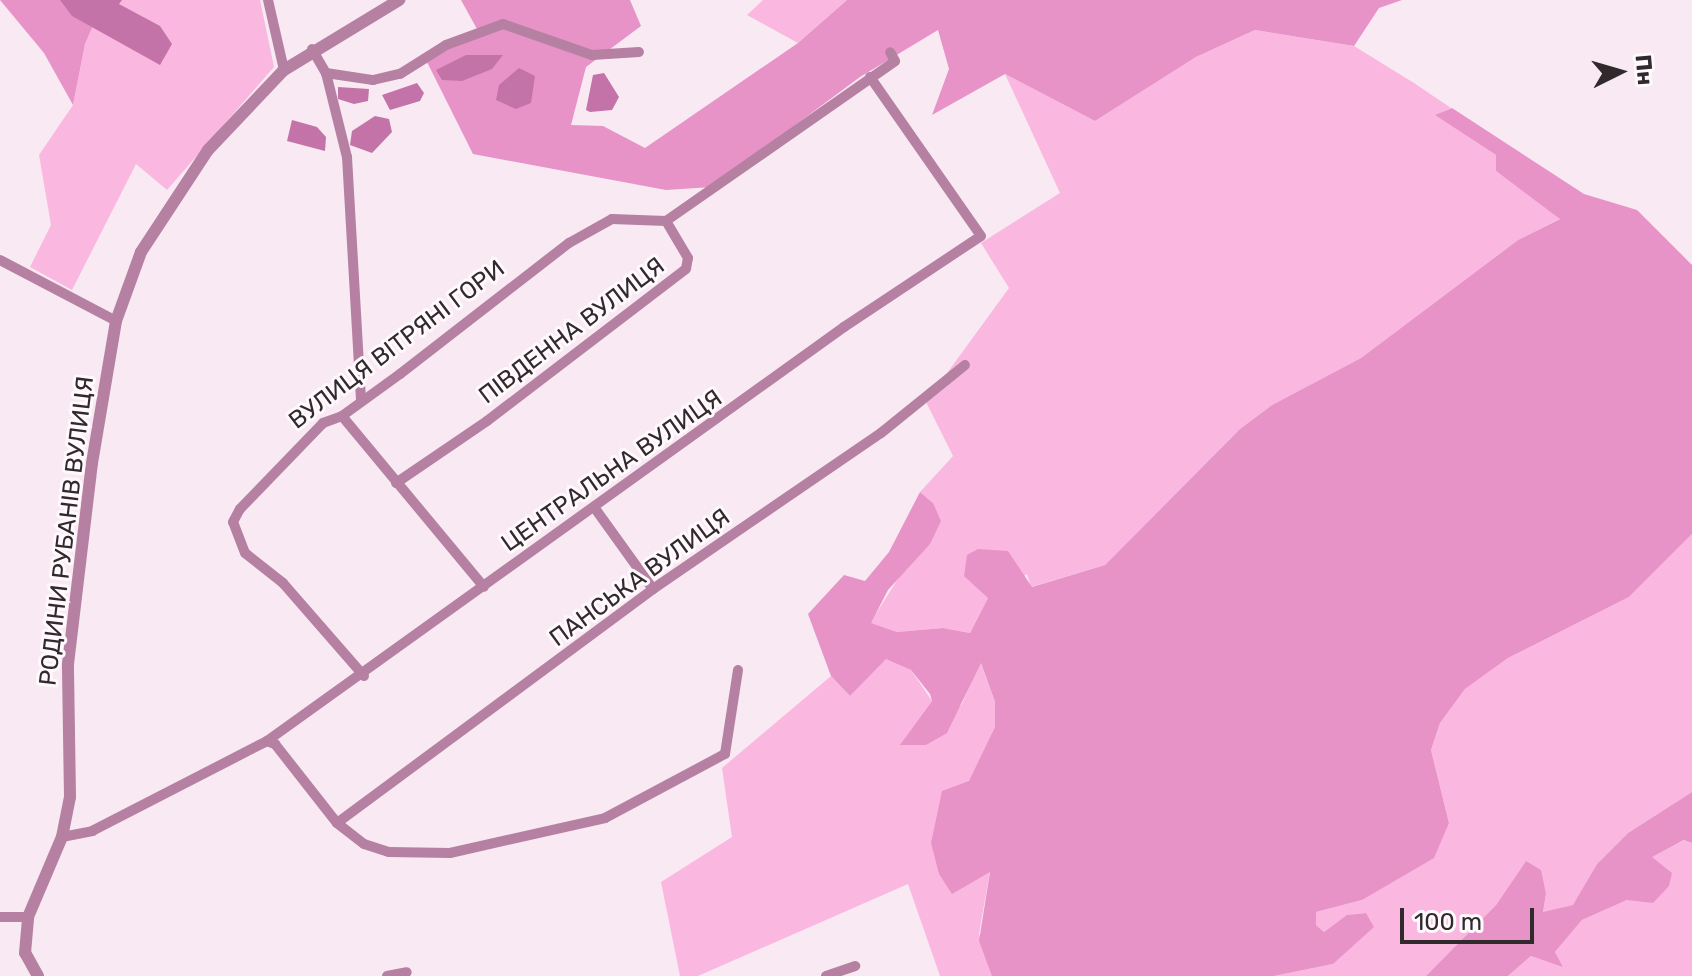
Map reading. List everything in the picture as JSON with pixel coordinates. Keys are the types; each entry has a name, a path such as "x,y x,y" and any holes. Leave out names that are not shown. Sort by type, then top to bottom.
{"street":[{"path":"268,0 284,70"},
{"name":"РОДИНИ РУБАНІВ ВУЛИЦЯ","path":"38,976 25,953 28,917 62,837 70,797 68,664 92,463 116,321 141,252 208,150 284,70 312,49 399,0"},
{"path":"326,73 373,80 400,74 446,45 503,24 592,55 639,52"},
{"path":"312,49 326,73 352,196 351,290 361,401"},
{"name":"ПІВДЕННА ВУЛИЦЯ","path":"396,483 487,421 686,269 688,258 666,221 895,61 890,52"},
{"name":"ЦЕНТРАЛЬНА ВУЛИЦЯ","path":"62,837 92,831 267,741 364,676 844,327 981,236 870,77"},
{"name":"ВУЛИЦЯ ВІТРЯНІ ГОРИ","path":"364,676 283,583 245,553 233,522 308,435 342,416 539,263 594,227 630,217 666,221"},
{"path":"0,261 116,321"},
{"name":"ПАНСЬКА ВУЛИЦЯ","path":"337,823 653,589 881,433 965,365"},
{"path":"342,416 484,587"},
{"path":"594,507 653,589"},
{"path":"267,741 275,744 337,823 364,844 415,856 605,818 725,754 738,670"},
{"path":"0,917 28,917"},
{"path":"826,976 855,966"},
{"path":"387,976 407,972"}],"shaded area":[{"path":"0,0 97,0 100,10 85,44 73,105 44,53"},
{"path":"60,0 122,0 119,4 160,26 172,44 160,65 72,16"},
{"path":"97,0 260,0 274,67 167,190 136,164 72,290 30,267 51,225 39,155 73,105 85,44 100,10"},
{"path":"461,0 630,0 641,26 586,67 571,125 603,126 645,148 798,43 847,0 1402,0 1379,8 1354,46 1255,30 1196,57 1095,121 1005,74 932,115 949,69 938,30 860,77 712,187 666,190 473,154 426,60 477,29"},
{"path":"763,0 847,0 798,43 747,15"},
{"path":"1255,30 1354,46 1451,108 1436,115 1496,155 1496,171 1561,218 1518,240 1361,358 1272,405 1240,429 1105,565 1031,587 1027,574 988,598 970,633 943,628 897,632 870,623 908,563 930,544 933,503 920,492 953,456 926,402 1009,288 981,243 1060,193 1005,74 1095,121 1196,57"},
{"path":"466,55 503,55 492,69 462,81 442,80 436,70"},
{"path":"519,68 535,76 531,103 516,109 496,100 499,85"},
{"path":"604,73 619,97 612,110 590,112 586,110 593,75"},
{"path":"417,83 424,93 420,101 390,110 382,95"},
{"path":"338,87 369,89 368,101 354,104 338,99"},
{"path":"1452,108 1584,194 1637,210 1692,265 1692,534 1629,597 1508,658 1465,689 1440,723 1431,750 1449,823 1434,858 1362,900 1316,912 1316,925 1324,932 1347,915 1366,913 1374,927 1333,964 1274,976 992,976 979,941 990,872 952,894 939,874 931,843 942,791 969,781 995,727 995,702 981,663 947,733 926,745 900,745 932,701 930,694 911,670 886,659 850,696 831,676 808,614 844,575 865,581 889,552 920,492 933,503 941,521 930,544 888,590 871,623 897,632 943,628 970,633 988,598 964,576 967,555 978,549 1008,551 1032,587 1105,565 1240,429 1272,405 1361,358 1518,240 1560,219 1496,171 1496,155 1435,115"},
{"path":"375,116 389,119 392,132 372,153 350,145 352,131"},
{"path":"292,120 317,127 326,137 325,151 287,141"},
{"path":"1692,534 1692,792 1628,833 1597,864 1574,905 1543,913 1546,894 1526,861 1496,905 1426,976 1274,976 1333,964 1366,913 1348,915 1324,932 1316,925 1316,912 1362,900 1449,823 1431,750 1440,723 1465,689 1508,658 1629,597"},
{"path":"886,658 911,670 932,701 901,745 926,745 962,704 980,661 995,702 995,727 987,750 969,781 958,789 990,871 979,934 993,976 940,976 908,884 698,976 680,976 661,882 732,837 722,768 831,676 850,696"},
{"path":"1692,792 1692,843 1684,840 1652,857 1672,873 1669,886 1653,903 1627,900 1582,920 1555,952 1563,967 1531,956 1508,976 1426,976 1496,905 1526,861 1541,870 1546,894 1543,912 1573,905 1597,864 1628,833"},
{"path":"1685,840 1692,843 1692,976 1508,976 1531,956 1562,966 1555,952 1582,920 1627,900 1651,857"}]}
